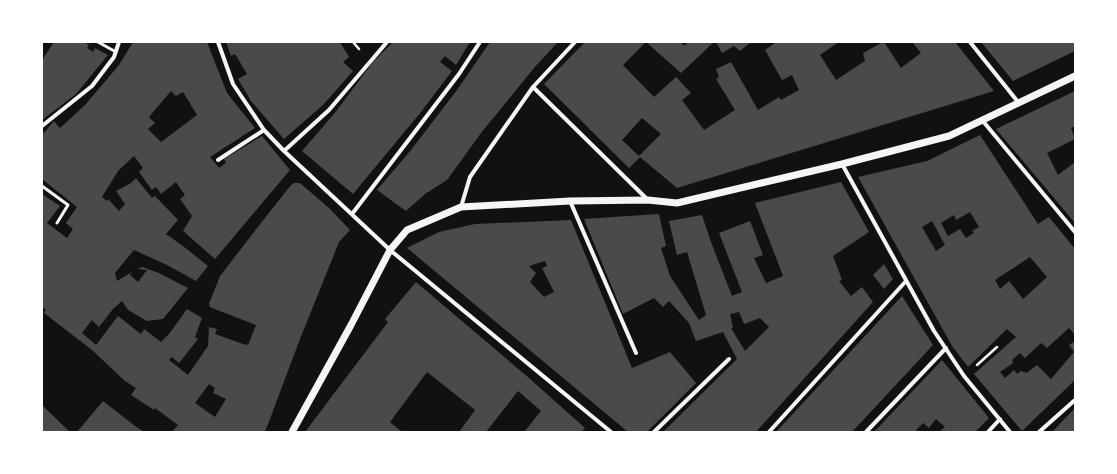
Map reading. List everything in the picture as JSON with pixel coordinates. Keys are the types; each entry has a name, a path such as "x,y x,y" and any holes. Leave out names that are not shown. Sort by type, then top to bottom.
{"street":[{"path":"42,126 92,86 114,57 119,42"},
{"path":"218,42 233,84 264,130 284,151 390,250 610,432"},
{"path":"284,151 329,110 387,42"},
{"path":"352,214 459,74 480,42"},
{"path":"461,207 470,177 533,87 575,42"},
{"path":"970,42 1018,102"},
{"path":"292,432 351,325 390,250 408,230 461,207 570,201 648,200 677,203 842,164 949,136 1075,76"},
{"path":"533,87 648,200"},
{"path":"982,120 1075,232"},
{"path":"218,160 264,130"},
{"path":"842,164 934,331 964,376 1010,432"},
{"path":"570,201 636,353"},
{"path":"768,432 906,281"},
{"path":"866,432 946,348"},
{"path":"654,432 729,359"},
{"path":"1040,432 1075,400"},
{"path":"988,432 1000,419"}],"lane":[{"path":"98,42 116,52"},
{"path":"42,186 68,205 57,223"}],"path":[{"path":"964,376 997,347"}],"building":[{"path":"54,42 84,42 89,45 87,48 93,52 95,48 108,55 76,94 42,120 42,60"},
{"path":"133,42 207,42 227,93 255,128 210,157 219,168 226,163 224,159 262,136 290,170 215,259 183,231 192,216 180,199 185,195 176,182 161,194 156,187 152,190 139,172 143,168 134,156 118,171 102,197 107,201 108,199 119,211 125,204 116,191 131,183 136,178 152,198 155,196 178,220 166,234 208,266 196,281 167,265 134,250 115,273 117,281 132,272 130,275 138,282 147,270 138,269 142,267 159,273 188,288 163,319 147,321 128,310 122,301 113,309 99,327 92,320 82,333 96,345 118,316 141,334 144,329 161,342 169,334 187,309 202,318 195,337 198,339 179,363 172,357 169,360 188,375 208,346 209,327 217,329 215,334 248,345 256,325 212,308 209,304 220,276 294,183 300,183 329,208 350,230 339,242 265,432 172,432 178,425 155,408 154,410 131,395 136,388 125,381 92,350 44,313 46,310 42,307 42,194 60,206 47,223 67,238 73,229 66,223 77,207 42,179 42,135 54,121 60,128 85,105 119,65","holes":["171,91 176,96 183,92 197,115 161,142 148,129 155,123 149,117","209,384 215,388 213,393 226,399 215,417 195,403"]},
{"path":"226,42 340,42 349,57 343,62 353,71 323,105 284,139 251,101 238,79 247,74 235,54 231,56"},
{"path":"393,42 470,42 456,65 445,56 440,62 452,71 421,112 353,194 302,151 334,114 373,62"},
{"path":"490,42 558,42 534,68 481,133 447,180 425,194 406,211 377,190 411,150 457,90"},
{"path":"585,42 646,42 623,65 654,97 676,77 691,93 682,100 704,130 735,110 716,79 719,77 716,69 731,62 758,110 779,97 781,100 799,90 792,75 782,80 765,50 776,42 839,42 820,55 836,80 865,61 863,53 883,42 901,68 921,53 912,42 955,42 994,91 677,188 640,157 629,168 544,84","holes":["642,118 661,134 639,156 622,140"]},
{"path":"646,42 681,42 684,46 689,42 714,42 681,73"},
{"path":"716,42 751,42 740,51 734,46 722,53"},
{"path":"981,42 1075,42 1075,51 1013,81"},
{"path":"1075,91 1075,126 1071,128 1075,139 1047,153 1058,175 1075,162 1075,223 996,129"},
{"path":"980,135 1038,224 1049,217 1075,249 1075,335 1069,328 1047,348 1041,343 1025,358 1020,353 1012,360 1013,363 1000,372 1005,378 1014,370 1017,374 1021,371 1027,373 1037,365 1051,379 1074,352 1069,345 1075,341 1075,380 1022,431 974,374 1016,337 1007,329 968,367 952,346 858,177 927,161","holes":["970,212 979,227 972,231 974,233 966,238 960,229 948,236 941,223 954,215 956,220","932,221 945,245 936,251 922,227","1030,257 1047,277 1023,299 1009,281 1000,289 995,280"]},
{"path":"841,182 869,232 833,256 842,280 839,281 851,296 862,287 873,302 756,432 663,432 737,359 723,332 696,341 689,323 669,301 663,307 654,298 623,314 584,219 659,214 666,246 661,248 670,276 699,320 706,315 687,252 677,255 669,221 702,215 732,296 742,292 719,233 750,221 763,255 754,258 766,283 783,276 755,203","holes":["739,312 744,324 760,318 769,327 745,351 731,328 733,328 730,314"]},
{"path":"571,220 632,368 670,352 696,383 647,432 628,432 407,248 439,232 475,224","holes":["545,261 547,266 542,268 554,292 544,297 530,282 536,273 529,266"]},
{"path":"884,264 893,279 884,289 873,275"},
{"path":"416,282 529,378 585,428 581,432 524,432 541,411 518,391 486,432 459,432 475,410 427,372 390,422 402,432 305,432 388,322 385,319"},
{"path":"902,296 933,345 852,432 776,432"},
{"path":"942,360 989,418 975,432 939,432 945,427 936,419 929,428 923,423 916,430 919,432 874,432"},
{"path":"103,401 135,426 144,432 77,432"},
{"path":"42,405 70,432 42,432"},
{"path":"1075,408 1075,432 1052,432"}]}
